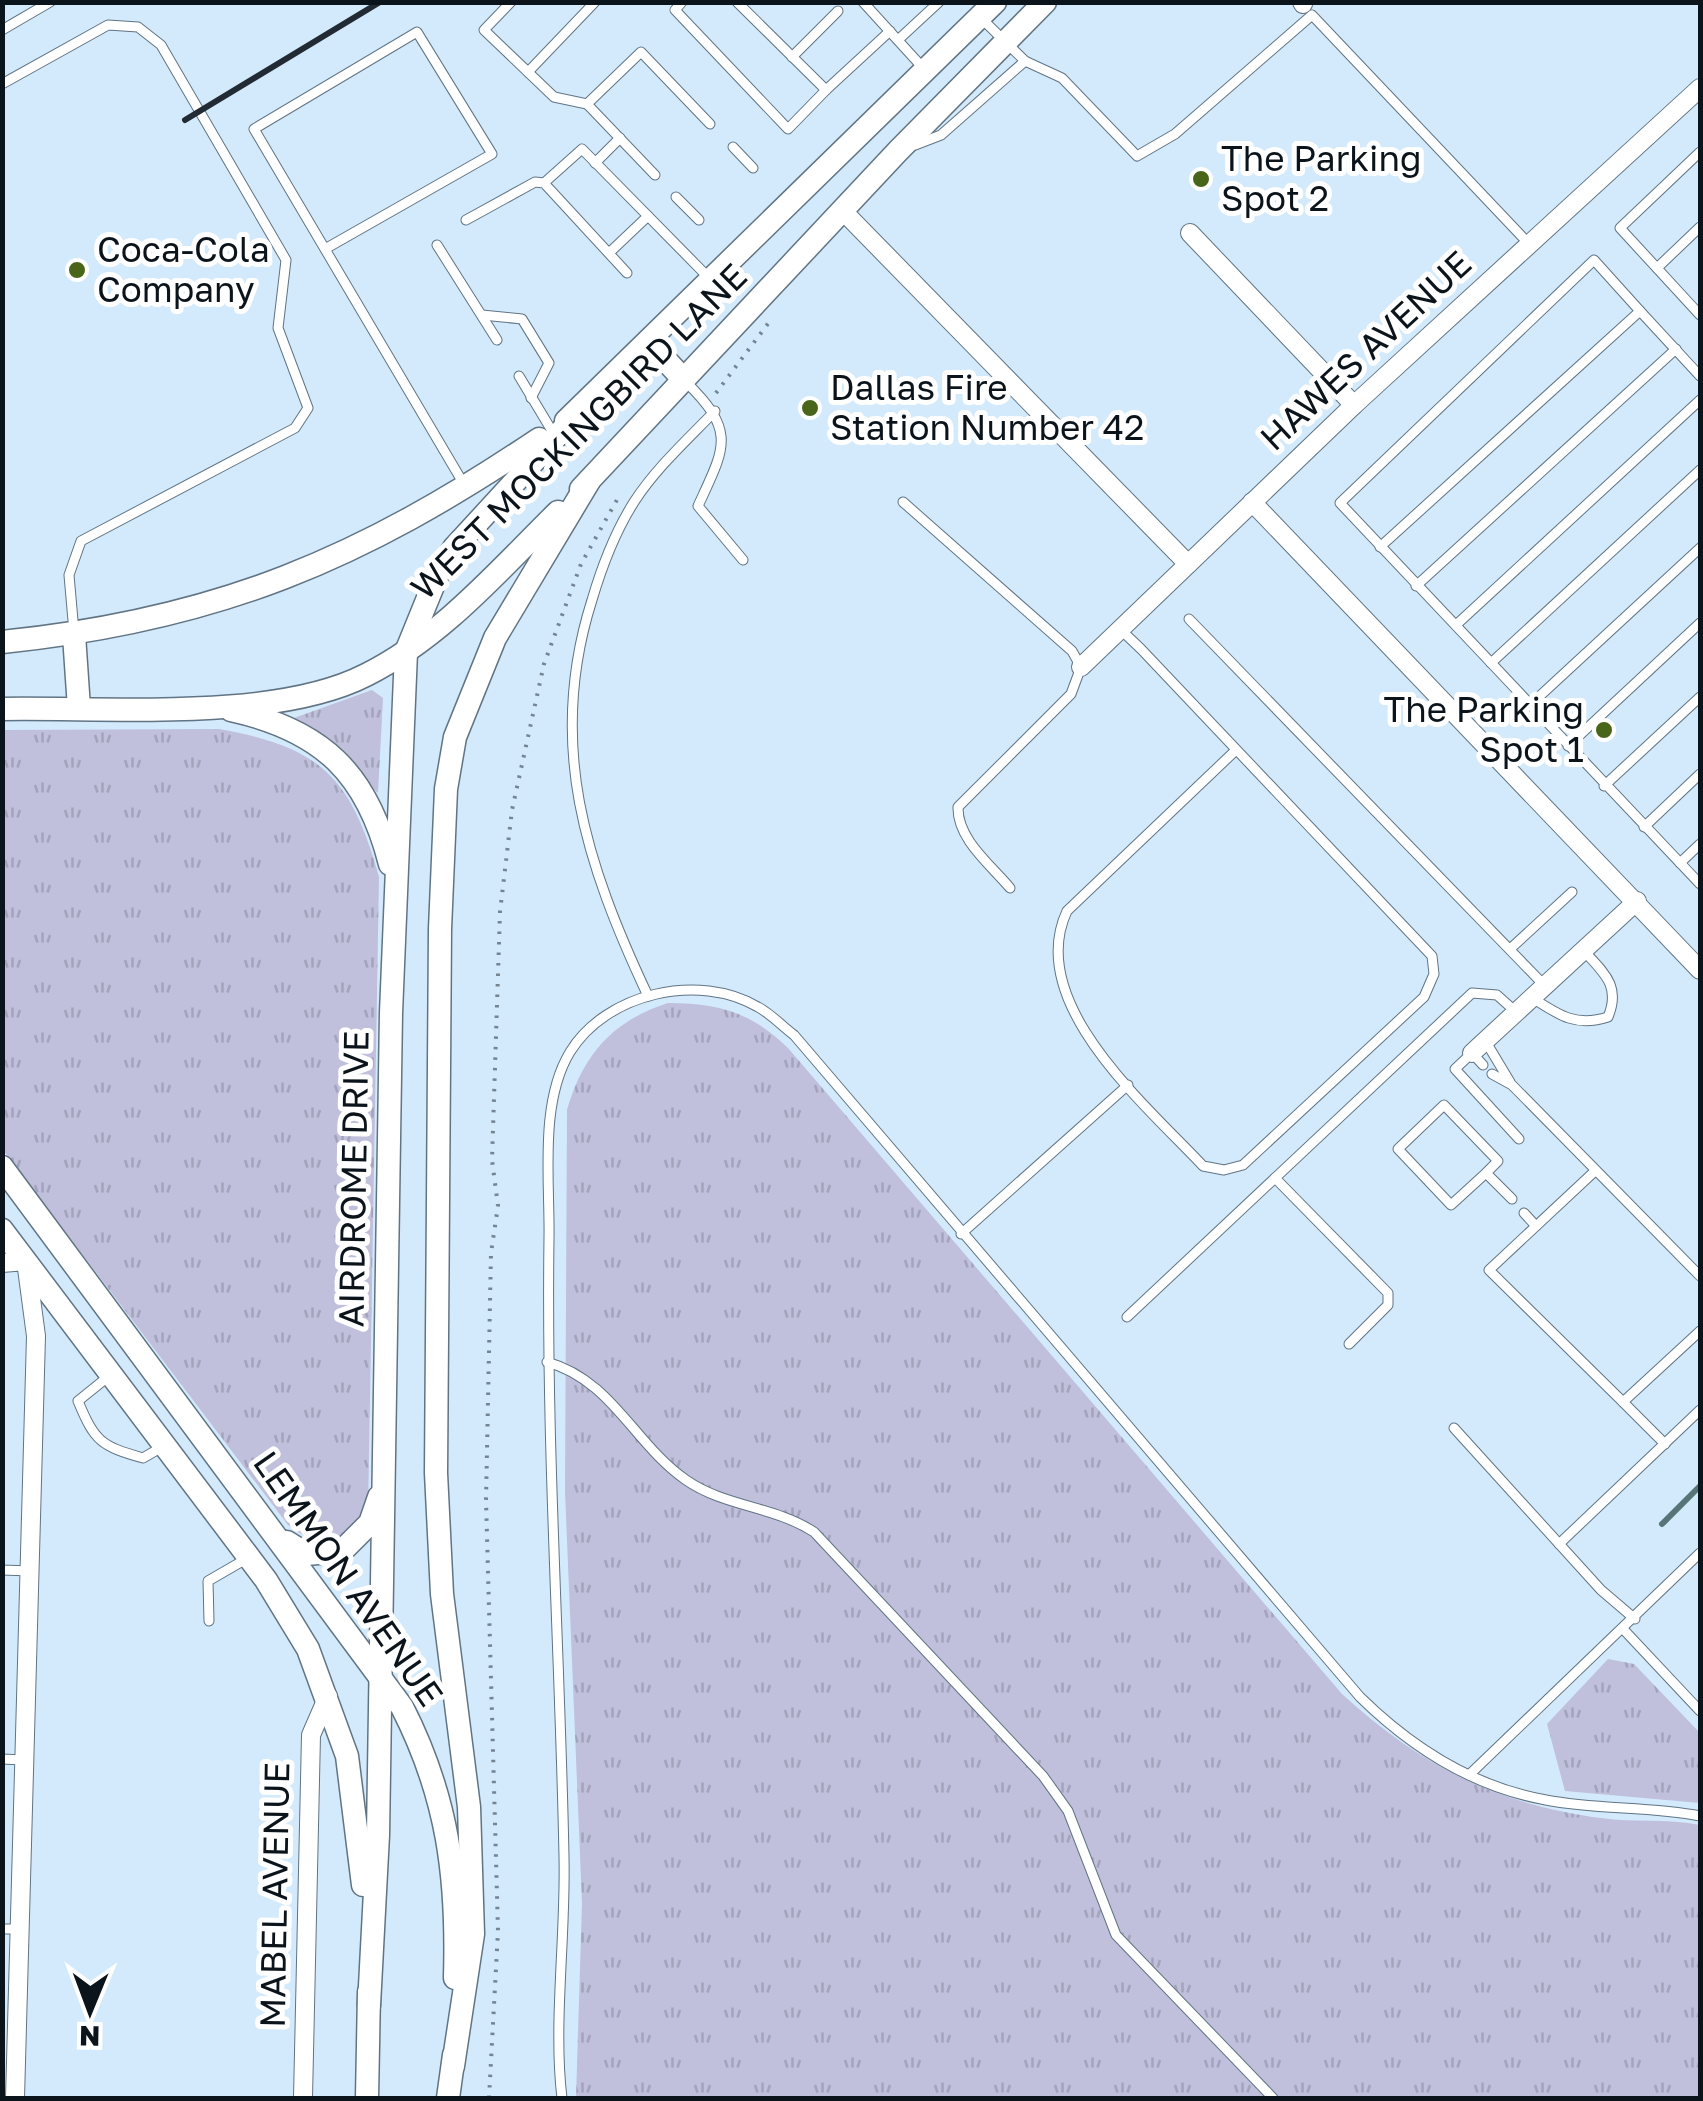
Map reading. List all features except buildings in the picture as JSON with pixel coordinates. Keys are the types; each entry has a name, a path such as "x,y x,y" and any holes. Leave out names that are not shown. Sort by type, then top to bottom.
{"main road":[{"name":"WEST MOCKINGBIRD LANE","path":"2,709 213,706 335,689 406,652 464,606 589,481 898,151 1044,2"},
{"name":"WEST MOCKINGBIRD LANE","path":"2,642 74,634 177,614 258,590 390,533 466,488 578,413 988,10"},
{"path":"924,69 950,98"},
{"path":"649,342 684,380"},
{"name":"AIRDROME DRIVE","path":"369,2005 385,1479 395,884 406,652 438,571 454,548 474,521 578,413"},
{"path":"453,2066 467,1999 473,1917 470,1807 442,1594 436,1473 440,929 446,790 456,737 494,638 589,481"},
{"path":"74,634 79,708"},
{"path":"213,706 254,715 299,733 346,766 378,822 395,884"},
{"name":"LEMMON AVENUE","path":"2,1167 380,1676 425,1754 441,1800 456,1933 453,2066 448,2098"},
{"name":"LEMMON AVENUE","path":"2,1230 14,1262 111,1374 288,1615 328,1696 352,1788 369,2005 367,2098"},
{"path":"14,1262 56,1237"},
{"path":"268,1523 306,1554 342,1552 370,1523 385,1479"}],"street":[{"name":"HAWES AVENUE","path":"1081,667 1354,405 1700,88"},
{"path":"843,211 1188,564"},
{"path":"1190,233 1354,405"},
{"path":"1252,502 1700,970"},
{"path":"1481,1053 1637,901"},
{"path":"14,1262 36,1336 23,1760 10,1929 9,2042 15,2098"},
{"name":"MABEL AVENUE","path":"303,2098 311,1736 328,1696"}],"lane":[{"path":"2,30 50,2"},
{"path":"511,2 484,30 554,97 587,104 655,174"},
{"path":"528,72 595,2"},
{"path":"682,2 675,10 788,129 890,31"},
{"path":"737,2 826,90"},
{"path":"748,13 759,2"},
{"path":"863,2 924,69"},
{"path":"898,40 939,2"},
{"path":"988,10 1004,41 1024,60 1062,78 1137,156 1175,134 1312,15 1529,244"},
{"path":"792,56 838,11"},
{"path":"2,84 108,24 138,27 162,44 286,260 278,328 308,408 295,428 81,541 70,575 74,634"},
{"path":"325,249 492,154 418,32 254,129 466,488"},
{"path":"587,104 641,52 710,124"},
{"path":"898,151 941,136 1024,60"},
{"path":"596,163 620,138"},
{"path":"733,147 753,168"},
{"path":"544,184 582,149 712,281"},
{"path":"1698,308 1620,228 1700,152"},
{"path":"466,220 535,182 544,184 627,273"},
{"path":"676,197 698,220"},
{"path":"609,253 648,216"},
{"path":"1657,268 1700,227"},
{"path":"437,245 497,340"},
{"path":"1700,376 1594,260 1340,503 1700,884"},
{"path":"1380,548 1640,311"},
{"path":"482,315 522,319 549,363 531,398"},
{"path":"1416,586 1676,349"},
{"path":"519,376 552,431"},
{"path":"684,380 715,412 723,428 721,456 698,506 743,560"},
{"path":"1456,626 1700,400"},
{"path":"648,996 603,892 577,801 569,732 572,684 592,598 626,517 654,475 715,412"},
{"path":"1491,663 1700,470"},
{"path":"903,502 1072,650 1081,667 1071,694 958,807 958,820 966,838 1010,888"},
{"path":"1530,705 1700,548"},
{"path":"1189,619 1510,949 1562,1018 1587,1024 1608,1017 1615,1000 1612,982 1584,951"},
{"path":"1568,746 1700,623"},
{"path":"1120,630 1236,750 1432,956 1434,974 1424,997 1243,1164 1224,1170 1203,1166 1086,1039 1060,972 1060,926 1067,911 1236,750"},
{"path":"1604,786 1700,697"},
{"path":"1644,827 1700,774"},
{"path":"1680,863 1700,844"},
{"path":"1510,949 1572,892"},
{"path":"562,2098 566,1934 547,1362 551,1139 560,1078 569,1053 588,1029 618,1007 648,996 684,990 727,994 757,1006 794,1035 1360,1697 1417,1747 1469,1776 1548,1800 1700,1816"},
{"path":"1127,1317 1472,992 1496,994 1518,1014"},
{"path":"1519,1140 1455,1068 1481,1053 1700,1276"},
{"path":"1492,1074 1512,1085"},
{"path":"961,1234 1128,1084"},
{"path":"1444,1105 1498,1162 1486,1174 1451,1205 1398,1149 1444,1105"},
{"path":"1595,1171 1489,1270 1664,1444"},
{"path":"1486,1174 1512,1200"},
{"path":"1275,1178 1388,1293 1388,1305 1349,1344"},
{"path":"1524,1213 1536,1226"},
{"path":"1623,1402 1700,1331"},
{"path":"547,1362 574,1370 596,1385 682,1477 737,1504 790,1516 814,1532 1043,1776 1068,1810 1116,1935 1274,2098"},
{"path":"111,1374 78,1402 93,1436 110,1448 144,1458 164,1446"},
{"path":"1560,1544 1700,1410"},
{"path":"1454,1428 1635,1619"},
{"path":"1469,1776 1700,1553"},
{"path":"209,1620 208,1581 248,1558"},
{"path":"2,1570 30,1571"},
{"path":"1624,1630 1700,1711"},
{"path":"2,1759 23,1760"}],"green space":[{"path":"372,690 383,698 378,793 294,718"},
{"path":"219,729 284,746 327,773 357,815 379,877 368,1514 349,1534 331,1542 312,1539 288,1525 3,1150 3,730"},
{"path":"668,1003 733,1012 761,1026 788,1048 1342,1694 1371,1719 1430,1761 1527,1803 1601,1818 1700,1825 1700,2098 576,2098 582,1903 565,1492 567,1110 582,1073 602,1043 631,1020"},
{"path":"1608,1659 1634,1664 1700,1733 1700,1803 1565,1791 1547,1724"}],"waterway":[{"path":"1662,1524 1700,1486"}],"railway":[{"path":"185,120 380,2"}],"place":[{"name":"The Parking Spot 2","path":"1201,179"},
{"name":"Coca-Cola Company","path":"77,270"},
{"name":"Dallas Fire Station Number 42","path":"810,408"},
{"name":"The Parking Spot 1","path":"1604,730"}]}
